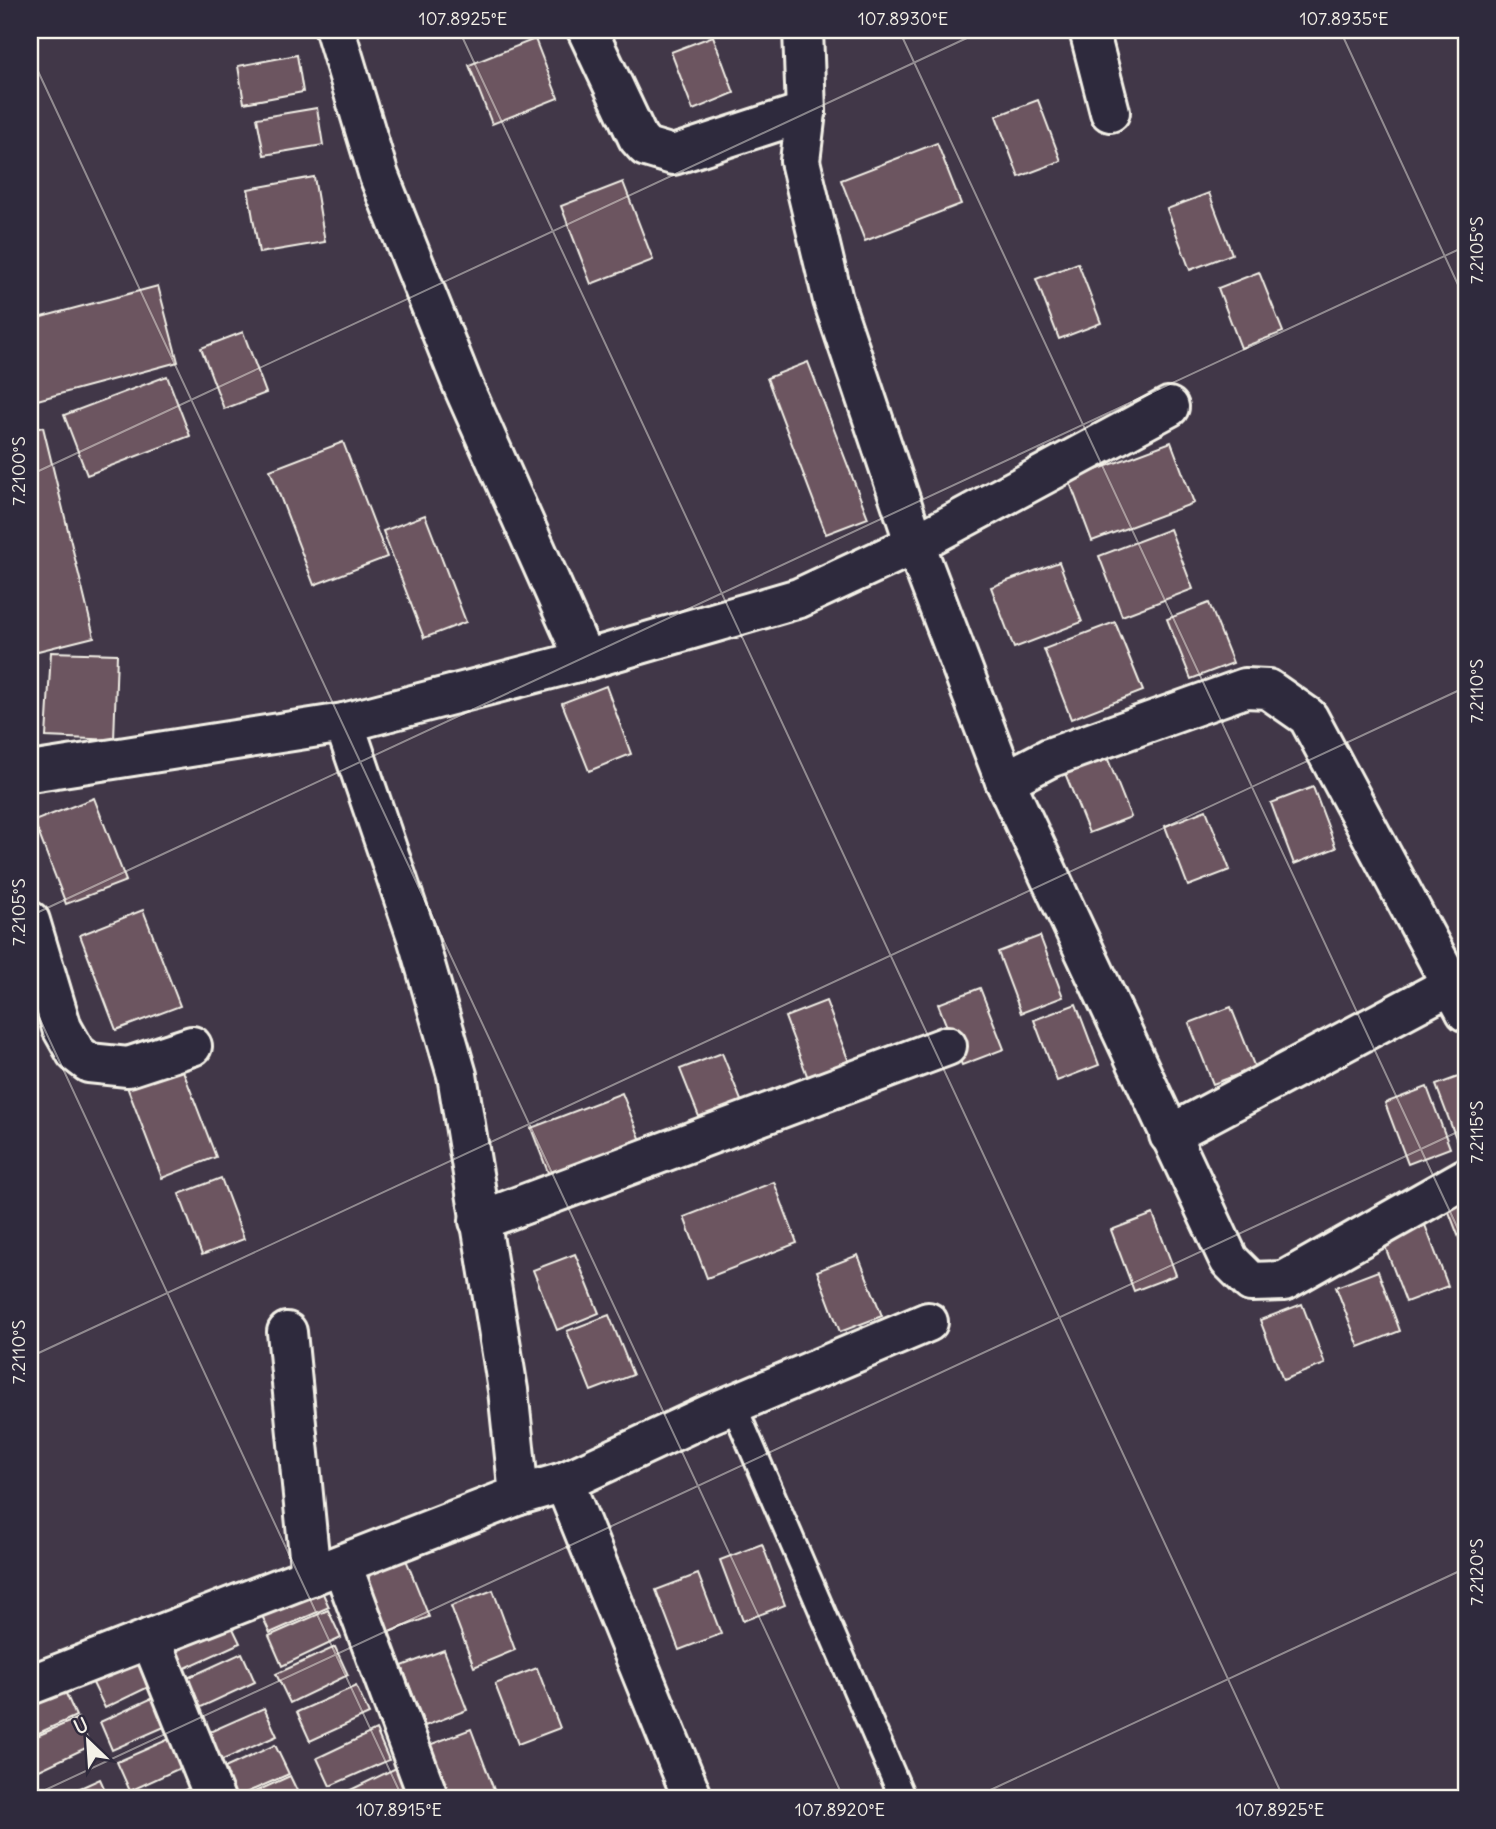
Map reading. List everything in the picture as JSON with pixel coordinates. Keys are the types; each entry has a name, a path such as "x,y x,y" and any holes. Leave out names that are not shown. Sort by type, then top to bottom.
{"street":[{"path":"335,30 379,176 463,386 585,660"},
{"path":"587,30 638,138 646,147 673,155 806,112"},
{"path":"803,30 806,112 800,161 833,300 915,544 1006,781 1229,1260 1251,1282 1284,1281 1466,1178"},
{"path":"1088,30 1110,112"},
{"path":"30,772 344,723 585,660 799,598 915,544 1169,407"},
{"path":"1006,781 1049,758 1245,688 1268,689 1308,717 1461,991 1169,1135"},
{"path":"344,723 417,937 457,1075 508,1390 519,1495"},
{"path":"30,921 62,1028 76,1053 89,1063 128,1066 192,1046"},
{"path":"479,1221 947,1046"},
{"path":"30,1685 519,1495 564,1482 733,1404 928,1322"},
{"path":"287,1332 326,1570 429,1799"},
{"path":"564,1482 693,1799"},
{"path":"150,1638 215,1799"}],"lane":[{"path":"733,1404 903,1799"}],"building":[{"path":"236,30 264,30 237,34"},
{"path":"713,36 734,93 693,110 671,52"},
{"path":"535,39 558,98 492,124 469,65"},
{"path":"297,55 303,92 244,103 238,66"},
{"path":"1038,100 1061,161 1019,177 996,116"},
{"path":"317,108 323,145 264,155 257,118"},
{"path":"937,143 961,204 865,241 841,180"},
{"path":"314,177 325,242 259,253 248,189"},
{"path":"623,182 653,260 591,284 561,206"},
{"path":"1209,193 1232,254 1190,270 1167,209"},
{"path":"1078,263 1101,323 1059,339 1036,279"},
{"path":"1259,272 1283,332 1241,348 1218,288"},
{"path":"158,286 178,362 30,402 30,320"},
{"path":"243,332 266,393 224,409 201,348"},
{"path":"808,362 868,518 826,534 767,378"},
{"path":"167,376 190,436 87,475 64,415"},
{"path":"43,427 94,637 30,653 30,430"},
{"path":"343,442 387,557 314,585 270,470"},
{"path":"1171,442 1194,503 1092,541 1069,480"},
{"path":"425,515 466,622 424,638 383,531"},
{"path":"1170,529 1193,589 1122,616 1099,556"},
{"path":"1059,562 1082,622 1014,648 991,587"},
{"path":"1209,603 1233,663 1191,679 1167,619"},
{"path":"1115,622 1143,691 1071,719 1044,649"},
{"path":"51,652 117,654 114,740 46,737"},
{"path":"606,686 631,754 589,771 562,703"},
{"path":"1107,757 1131,817 1089,833 1065,773"},
{"path":"1313,787 1336,848 1294,864 1271,803"},
{"path":"94,798 126,881 66,904 34,821"},
{"path":"1206,810 1230,870 1188,886 1165,826"},
{"path":"143,910 180,1006 116,1030 80,935"},
{"path":"1040,936 1063,997 1021,1013 998,952"},
{"path":"980,988 1004,1049 962,1065 938,1004"},
{"path":"826,1001 849,1062 808,1078 785,1017"},
{"path":"1076,1004 1099,1065 1057,1081 1034,1020"},
{"path":"1231,1007 1255,1068 1213,1084 1189,1023"},
{"path":"722,1053 746,1113 704,1129 680,1069"},
{"path":"180,1063 216,1157 162,1178 126,1084"},
{"path":"1466,1074 1466,1143 1459,1146 1436,1085"},
{"path":"1427,1087 1450,1148 1408,1164 1385,1103"},
{"path":"622,1093 646,1153 554,1188 531,1128"},
{"path":"221,1178 244,1239 202,1255 179,1194"},
{"path":"774,1182 797,1243 707,1278 684,1217"},
{"path":"1466,1196 1466,1256 1446,1204"},
{"path":"1153,1214 1176,1275 1134,1291 1111,1230"},
{"path":"1425,1225 1448,1286 1406,1302 1383,1241"},
{"path":"575,1254 599,1313 557,1330 533,1270"},
{"path":"858,1255 882,1316 840,1332 817,1271"},
{"path":"1378,1271 1400,1331 1359,1347 1336,1287"},
{"path":"1302,1304 1325,1364 1283,1380 1260,1320"},
{"path":"609,1315 633,1375 591,1391 567,1331"},
{"path":"762,1544 785,1605 743,1621 720,1560"},
{"path":"405,1557 429,1617 387,1633 364,1574"},
{"path":"698,1574 721,1634 679,1650 656,1590"},
{"path":"316,1578 329,1607 270,1633 257,1605"},
{"path":"493,1590 515,1650 474,1667 451,1606"},
{"path":"328,1610 341,1638 282,1666 269,1636"},
{"path":"226,1614 240,1643 181,1670 168,1641"},
{"path":"335,1647 348,1675 290,1703 276,1674"},
{"path":"444,1650 467,1710 425,1726 402,1666"},
{"path":"150,1652 163,1680 105,1708 91,1679"},
{"path":"242,1653 255,1682 197,1709 183,1680"},
{"path":"537,1668 560,1728 518,1744 495,1684"},
{"path":"356,1686 369,1714 310,1741 297,1712"},
{"path":"63,1687 76,1716 30,1737 30,1703"},
{"path":"159,1695 171,1724 112,1750 100,1722"},
{"path":"264,1708 277,1736 218,1762 205,1734"},
{"path":"78,1718 90,1746 31,1774 30,1739"},
{"path":"471,1729 494,1790 469,1799 450,1799 429,1745"},
{"path":"376,1730 389,1760 330,1786 317,1758"},
{"path":"176,1736 189,1764 130,1791 117,1762"},
{"path":"275,1745 289,1774 232,1799 216,1772"},
{"path":"396,1768 409,1797 339,1799 338,1796"},
{"path":"290,1776 301,1799 239,1799"},
{"path":"100,1779 109,1799 56,1799"},
{"path":"191,1787 197,1799 165,1799"}]}
